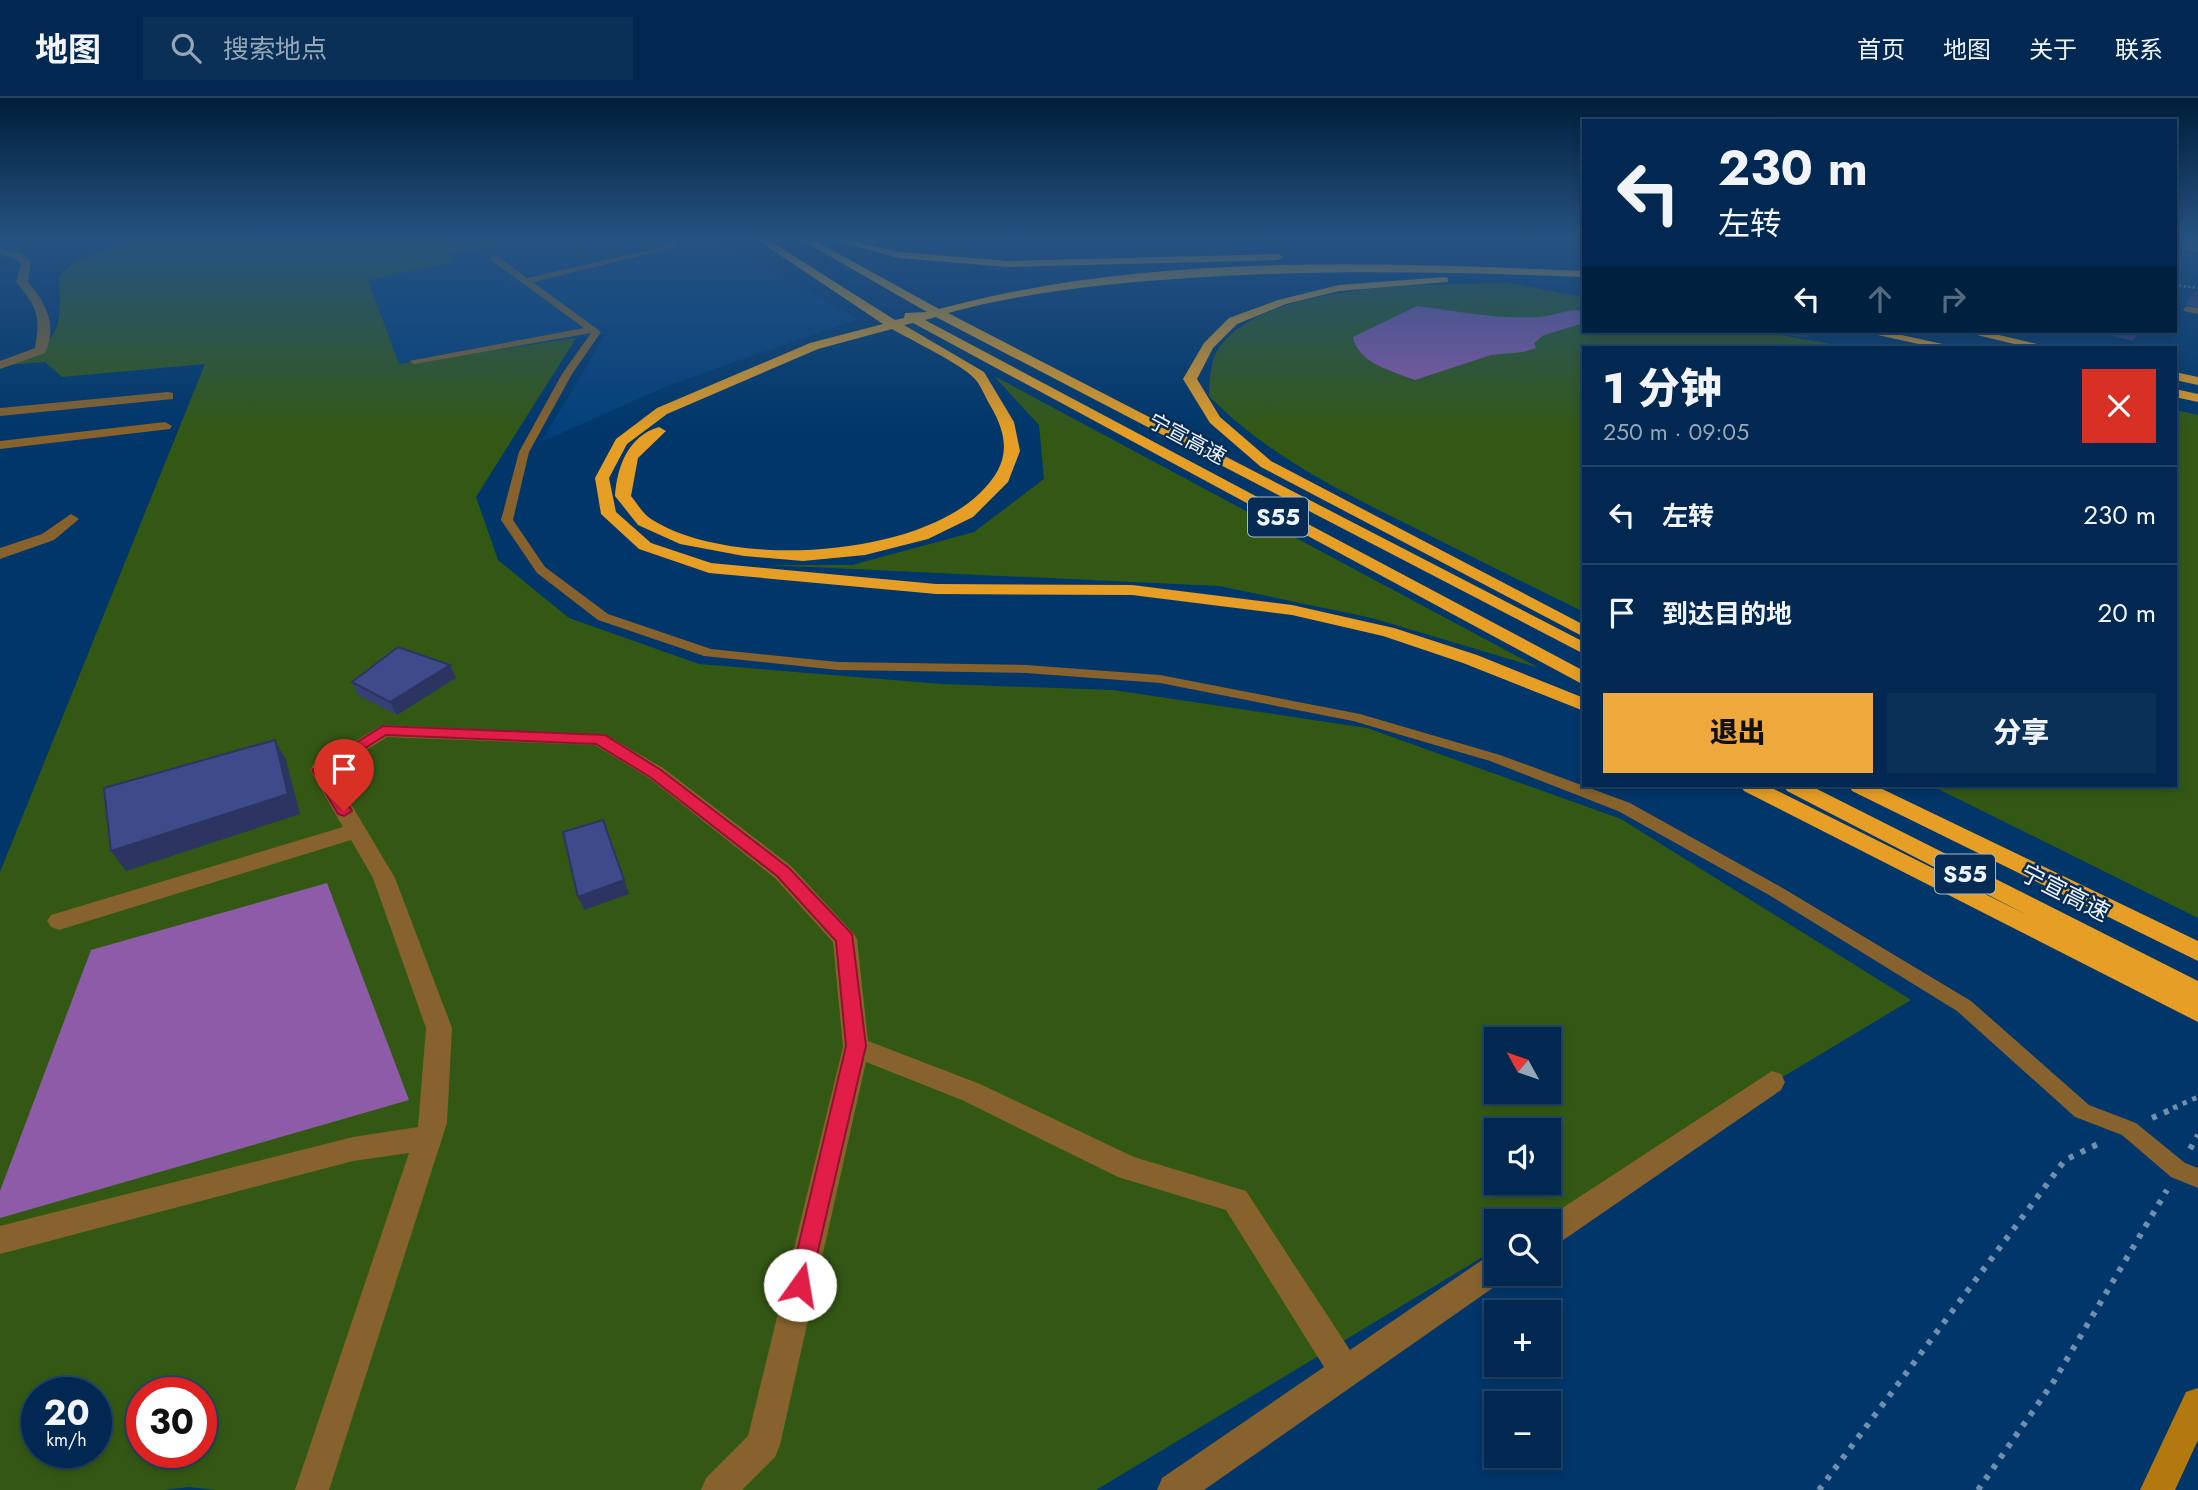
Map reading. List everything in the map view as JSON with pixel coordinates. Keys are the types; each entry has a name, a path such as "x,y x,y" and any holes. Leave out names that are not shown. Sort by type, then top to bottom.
{"highway":[{"path":"859,304 907,332 941,352 979,375 1007,422 1013,451 1000,482 967,514 922,536 865,550 803,556 744,551 686,541 644,522 623,496 624,468 643,441 679,418 832,352 907,332 999,308 1025,304"},
{"name":"宁宣高速","path":"920,304 1582,648"},
{"path":"969,304 814,346 663,411 621,442 602,478 608,514 645,546 709,568 936,589 1132,590 1292,610 1400,636 1470,659 1582,704"},
{"path":"1277,304 1233,321 1208,346 1190,379 1215,420 1266,464 1582,631"},
{"name":"宁宣高速","path":"893,308 1582,678"},
{"path":"1876,333 1944,346"},
{"path":"1976,333 2038,346"},
{"path":"2177,376 2198,381"},
{"path":"2177,393 2198,398"},
{"path":"1753,787 2132,970 2198,1012"},
{"name":"宁宣高速","path":"1796,787 2132,970 2198,992"},
{"name":"宁宣高速","path":"1862,787 2198,951"},
{"path":"1877,787 2050,878"}],"main road":[{"path":"2157,1490 2198,1404"}],"street":[{"path":"0,365 41,350 46,315 40,304"},
{"path":"0,445 51,423 168,396"},
{"path":"0,412 51,423 165,426"},
{"path":"0,554 48,537 71,519"},
{"path":"312,1490 433,1123 439,1028 384,878 320,770 383,731 599,739 656,773 783,872 845,939 856,1046 762,1445 718,1490"},
{"path":"59,921 356,831"},
{"path":"856,1046 971,1092 1128,1168 1236,1200 1345,1371"},
{"path":"1561,1225 1772,1082"},
{"path":"0,1240 353,1149 428,1138"},
{"path":"1174,1490 1484,1276"}],"lane":[{"path":"557,304 596,332 567,374 524,452 507,520 541,570 603,617 709,653 838,666 1026,669 1160,679 1355,717 1494,758 1624,807 1775,891 1964,1006 2082,1111 2129,1129 2178,1170 2198,1178"},
{"path":"2187,309 2198,311"},
{"path":"414,361 591,329"}],"path":[{"path":"1819,1490 2065,1160 2198,1097"},
{"path":"1978,1490 2005,1455 2125,1264 2198,1135"}],"shaded area":[{"path":"376,304 831,304 858,319 669,385 541,442 606,334 399,364"},
{"path":"1417,306 1510,317 1541,317 1582,311 1582,324 1544,335 1534,343 1536,348 1491,355 1415,380 1369,360 1356,346 1353,337"},
{"path":"327,883 409,1100 0,1218 0,1191 91,950"}],"green space":[{"path":"60,304 377,304 399,364 576,338 476,497 498,560 569,618 699,664 942,684 1113,690 1367,728 1621,819 1911,1000 1561,1210 1484,1209 1484,1256 1096,1490 216,1490 189,1487 163,1490 0,1490 0,872 205,364 62,377 45,362 7,365 25,357 48,341 58,323"},
{"path":"1293,304 1582,304 1582,333 1770,333 1843,346 1582,346 1582,611 1330,485 1279,454 1231,417 1209,396 1213,363 1221,345 1244,324"},
{"path":"994,376 1539,668 1372,618 1219,586 767,565 852,565 974,532 1044,479 1039,425"},
{"path":"2177,410 2198,415 2198,918 1934,787 2177,787"}],"building":[{"path":"398,647 450,665 390,702 352,682"},
{"path":"275,740 288,794 111,851 104,788"},
{"path":"603,820 624,880 578,897 563,832"}],"route":[{"path":"344,811 320,770 383,731 599,739 656,773 783,872 845,939 856,1046 800,1285"}]}
